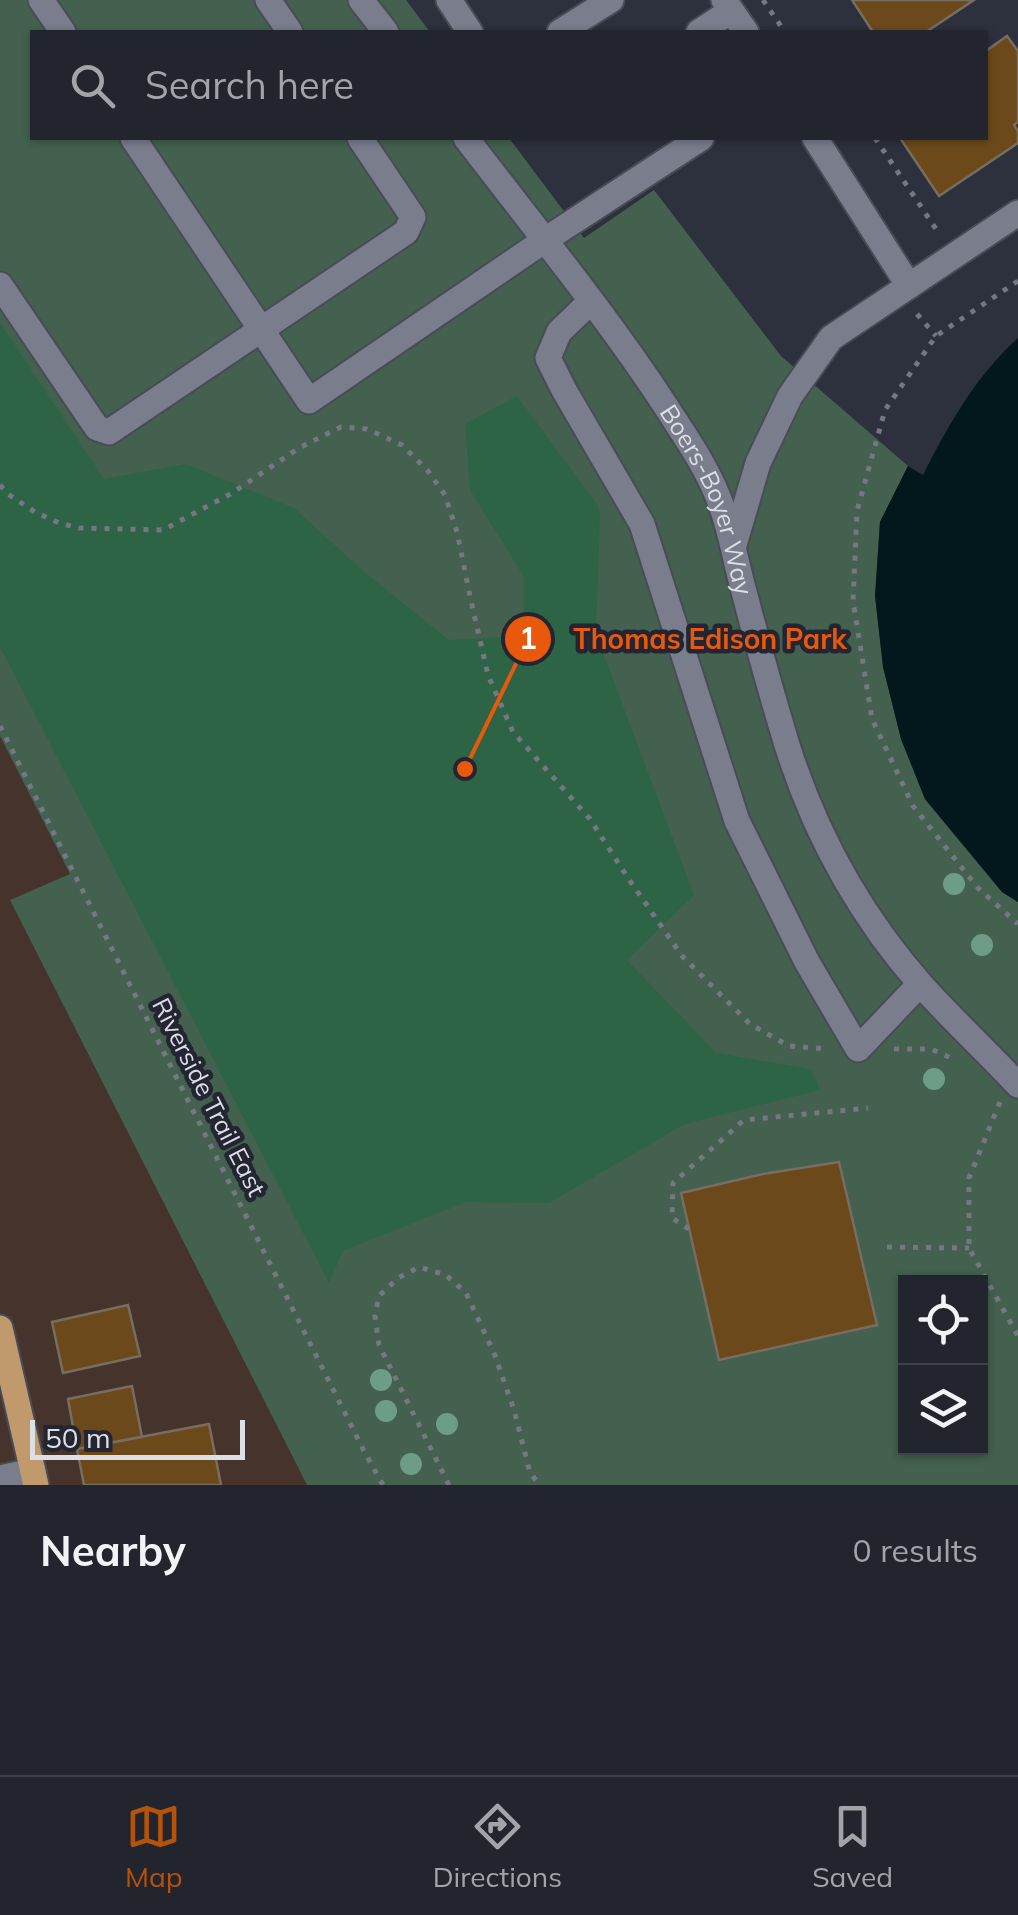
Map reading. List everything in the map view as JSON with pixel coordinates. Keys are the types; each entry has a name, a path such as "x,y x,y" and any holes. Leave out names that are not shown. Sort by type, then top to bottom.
{"main road":[{"path":"0,1328 34,1478"}],"street":[{"path":"41,0 62,30"},
{"path":"268,0 289,30"},
{"path":"361,0 384,30"},
{"path":"563,30 611,0"},
{"path":"450,1 469,30"},
{"path":"700,30 727,5 745,30"},
{"path":"134,140 310,401 699,140"},
{"path":"0,285 97,428 109,432 406,232 413,217 361,140"},
{"name":"Boers-Boyer Way","path":"468,140 638,365 696,454 718,496 788,746 822,838 847,883 920,984 1015,1082"},
{"path":"816,140 908,286"},
{"path":"734,545 758,463 790,396 831,338 1018,213"},
{"path":"591,301 560,332 548,358 642,524 736,821 807,962 858,1049 920,984"},
{"path":"0,1478 34,1478"}],"path":[{"path":"763,0 784,30"},
{"path":"876,140 954,255"},
{"path":"1018,281 936,336 885,410 857,512 853,602 872,719 913,806 978,888 1018,924"},
{"path":"0,484 35,512 59,523 79,528 163,530 341,427 367,429 402,445 428,470 445,495 458,532 488,674 513,732 590,819 682,956 750,1024 789,1046 931,1049 956,1060 966,1072"},
{"name":"Riverside Trail East","path":"0,726 383,1485"},
{"path":"1015,1082 999,1106 969,1178 970,1248 1018,1336"},
{"path":"988,1094 999,1106"},
{"path":"689,1229 672,1218 673,1183 744,1120 868,1108"},
{"path":"887,1247 970,1248"},
{"path":"449,1485 379,1345 374,1316 380,1296 398,1278 419,1267 446,1275 466,1293 494,1353 530,1472 540,1485"}],"shaded area":[{"path":"1018,338 1018,902 1002,892 925,799 901,739 883,667 875,596 880,522 908,466 923,475 964,402"},
{"path":"0,736 70,874 11,900 307,1485 0,1485"}],"green space":[{"path":"0,0 406,0 428,30 30,30 30,140 510,140 584,238 654,190 781,356 908,466 880,522 875,595 883,667 901,739 925,799 1002,892 1018,902 1018,1485 307,1485 10,900 70,874 0,736"},
{"path":"0,323 104,479 185,464 294,508 363,571 449,640 524,636 524,577 470,490 465,424 517,396 597,504 600,514 596,634 694,895 627,960 716,1053 811,1069 820,1090 685,1124 549,1203 466,1202 343,1251 329,1283 0,647"}],"building":[{"path":"852,0 974,0 929,30 872,30"},
{"path":"1007,36 1018,51 1018,122 1014,125 1018,143 939,196 901,140 988,140 988,50"},
{"path":"839,1162 877,1325 719,1360 681,1193"},
{"path":"128,1305 140,1356 63,1373 52,1322"},
{"path":"132,1386 142,1437 77,1449 68,1399"},
{"path":"209,1424 221,1485 84,1485 77,1449"}],"place":[{"name":"Thomas Edison Park","path":"465,769"}]}
